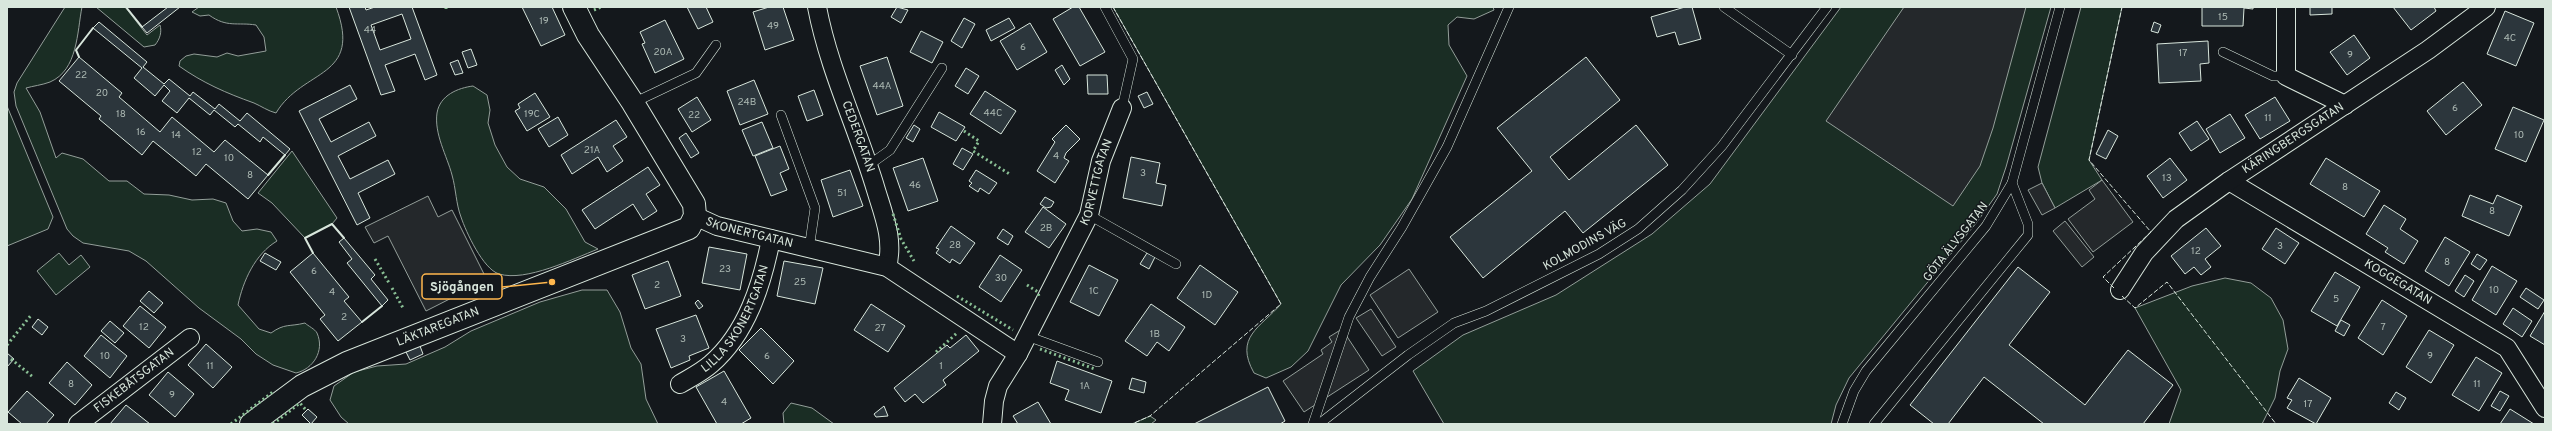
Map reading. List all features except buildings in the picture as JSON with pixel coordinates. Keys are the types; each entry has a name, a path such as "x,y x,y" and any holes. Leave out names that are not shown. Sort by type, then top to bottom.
{"street":[{"name":"SKONERTGATAN","path":"574,7 588,35 633,103 694,204 695,216 717,226 887,267 1018,354"},
{"name":"CEDERGATAN","path":"817,7 824,39 869,165 890,239 890,253 887,267"},
{"path":"2286,7 2286,76 2345,105"},
{"name":"KÄRINGBERGSGATAN","path":"2120,290 2144,253 2176,218 2229,181 2428,50 2486,7"},
{"name":"KORVETTGATAN","path":"992,424 994,401 998,386 1018,354 1089,215 1101,161 1122,108"},
{"name":"KOGGEGATAN","path":"2229,181 2507,348 2545,408"},
{"name":"LÄKTAREGATAN","path":"251,424 302,386 347,363 509,298 679,234 689,228 695,216"},
{"name":"LILLA SKONERTGATAN","path":"680,384 709,365 737,335 764,274 772,240"},
{"name":"FISKEBÅTSGATAN","path":"78,424 190,338"}],"lane":[{"name":"KORVETTGATAN","path":"1105,7 1133,59 1122,108"},
{"path":"1313,424 1349,317 1447,147 1509,7"},
{"path":"1724,7 1792,55"},
{"name":"KOLMODINS VÄG","path":"1319,424 1408,355 1454,323 1486,312 1578,265 1638,229 1682,190 1722,146 1827,7"},
{"name":"GÖTA ÄLVSGATAN","path":"1842,424 1854,391 1866,371 1986,226 2012,183 2060,7"},
{"path":"633,103 696,73 716,45"},
{"path":"2223,52 2273,76 2286,76"},
{"path":"869,165 890,150 942,68"},
{"path":"781,115 815,208 809,249"},
{"path":"1874,424 1878,422 2028,235 2028,224 2012,183"},
{"path":"1089,215 1176,264"},
{"path":"1027,336 1098,362"}],"green space":[{"path":"65,7 82,7 75,49 71,60 66,69 50,82 26,88 40,112 56,158 62,153 83,159 109,181 127,181 144,194 169,195 192,200 213,199 226,203 233,221 242,231 257,229 271,232 277,241 262,253 251,269 243,287 238,305 259,329 271,333 284,326 305,323 315,330 319,340 318,353 308,368 296,373 273,365 256,354 241,339 199,308 146,261 129,251 83,243 73,236 67,229 16,106 14,92 17,83"},
{"path":"96,7 125,7 147,35 160,25 161,33 158,40 155,45 144,47"},
{"path":"199,7 336,7 342,30 342,48 336,60 326,70 287,98 276,113 215,87 197,78 179,66 180,61 186,56 194,54 217,57 227,53 238,56 266,51 264,37 256,25 221,22 209,15 200,16 192,12"},
{"path":"1113,7 1493,7 1494,10 1474,19 1457,17 1448,25 1449,45 1467,76 1412,199 1380,245 1341,285 1308,351 1291,367 1266,378 1254,373 1249,361 1247,350 1248,342 1258,327 1281,304"},
{"path":"1841,7 2051,7 1997,194 1977,222 1849,378 1836,405 1831,424 1444,424 1413,371 1463,335 1556,295 1652,234 1710,184"},
{"path":"2081,7 2122,7 2089,160 2102,180 2055,208 2042,183 2038,167"},
{"path":"473,86 487,95 490,110 488,123 495,145 507,167 520,179 544,187 566,209 585,242 598,249 536,272 510,276 493,271 481,258 463,224 450,168 437,129 437,113 442,101 456,91"},
{"path":"7,106 53,217 48,229 7,246"},
{"path":"292,151 337,218 332,224 305,238 272,203 258,193"},
{"path":"59,253 69,265 81,255 90,267 56,295 37,271"},
{"path":"2225,278 2251,283 2271,298 2283,320 2288,349 2280,371 2275,398 2262,424 2169,424 2181,390 2135,308 2192,286"},
{"path":"582,290 607,290 620,312 631,348 641,364 646,399 658,424 349,424 341,417 330,400 334,386 354,372 377,366 406,364 445,347 471,331 540,302"},
{"path":"791,403 812,408 834,424 784,424 783,413"},
{"path":"1150,416 1156,420 1151,424 1132,424"}],"shaded area":[{"path":"1904,7 2026,7 1993,128 1980,166 1953,206 1826,121"},
{"path":"2102,180 2133,222 2093,252 2068,219 2095,199 2089,190"},
{"path":"2042,183 2055,208 2042,215 2028,190"},
{"path":"428,196 438,217 452,210 487,280 426,311 388,236 374,243 365,227"},
{"path":"2065,221 2094,257 2082,267 2053,231"},
{"path":"1409,269 1438,312 1398,338 1370,295"},
{"path":"1371,309 1396,347 1382,356 1356,318"},
{"path":"1342,329 1369,370 1304,412 1283,381 1323,354 1321,350 1332,342 1329,337"}],"hedge":[{"path":"594,10 601,7"},
{"path":"964,131 979,141 973,151 1011,175"},
{"path":"893,214 901,239 914,261"},
{"path":"375,259 389,283"},
{"path":"1027,285 1038,292 1039,297"},
{"path":"392,288 403,308"},
{"path":"957,296 1013,330"},
{"path":"7,345 32,314"},
{"path":"936,352 957,333"},
{"path":"1040,349 1095,369"},
{"path":"11,359 33,377"},
{"path":"231,424 274,391"},
{"path":"273,424 300,403 306,410"}],"fence":[{"path":"1113,7 1281,304 1150,416 1132,424"},
{"path":"2114,288 2103,277 2151,232 2089,160 2122,7"},
{"path":"2122,296 2135,308 2167,282 2276,424"}],"wall":[{"path":"126,7 142,27"},
{"path":"79,57 76,50 93,28"},
{"path":"268,175 285,155"},
{"path":"313,253 305,238 332,224 344,238"},
{"path":"362,322 382,306"}],"place":[{"name":"Sjögången","path":"552,282"}]}
